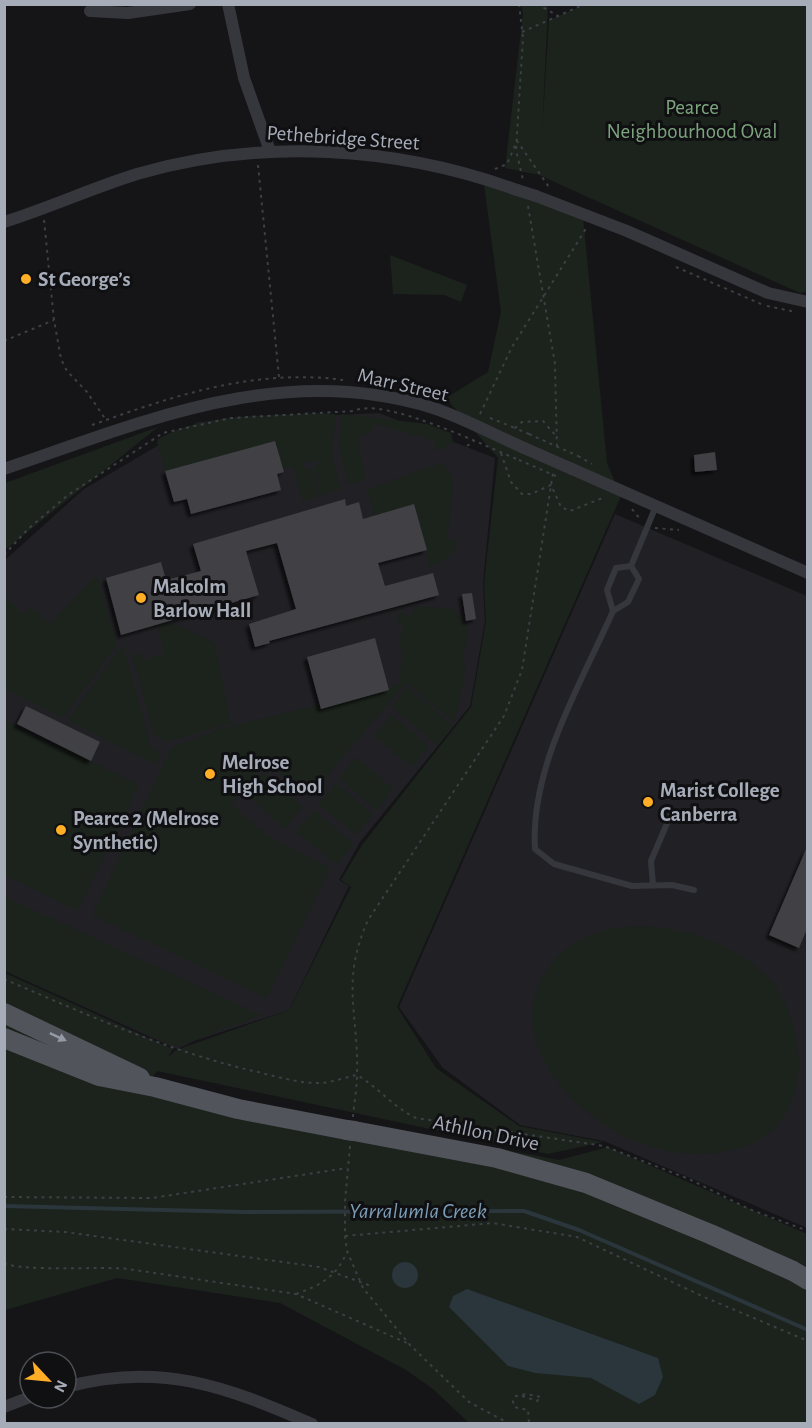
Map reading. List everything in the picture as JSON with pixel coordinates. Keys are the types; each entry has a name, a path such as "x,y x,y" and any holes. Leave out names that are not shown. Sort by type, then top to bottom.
{"main road":[{"name":"Athllon Drive","path":"4,1013 106,1060 155,1087"},
{"name":"Athllon Drive","path":"4,1038 99,1076 155,1087 238,1109 497,1158 585,1183 803,1275"}],"street":[{"path":"90,11 128,13 190,4"},
{"path":"228,4 244,78 270,151"},
{"name":"Pethebridge Street","path":"4,222 138,174 203,159 257,158 270,151 403,158 470,172 520,186 536,196 627,231 768,293 807,302"},
{"name":"Marr Street","path":"4,470 154,418 235,397 294,391 342,391 382,396 434,408 807,573"},
{"path":"78,1385 115,1377 153,1376 200,1381 226,1389 312,1424"}],"lane":[{"path":"631,566 656,506"},
{"path":"631,566 639,579 628,602 613,611 555,743 540,785 534,820 535,849 554,864 632,886 672,885 694,890"},
{"path":"613,611 607,590 616,568 631,566"},
{"path":"653,885 651,861 671,814"}],"path":[{"path":"519,4 522,33 517,141 520,186"},
{"path":"537,4 558,16"},
{"path":"522,33 585,4"},
{"path":"489,171 507,164 517,141"},
{"path":"517,141 551,190 536,196 545,292 555,364 558,440 556,456"},
{"path":"257,158 269,165"},
{"path":"257,158 279,377"},
{"path":"35,222 44,217 54,320 61,359 67,371 87,392 106,420"},
{"path":"480,414 512,347 587,227"},
{"path":"4,341 54,320"},
{"path":"4,555 28,529 68,495 164,433 231,418 354,411 362,407 429,422 557,477"},
{"path":"558,440 547,424 537,420 522,422 515,428 578,456"},
{"path":"467,446 474,441"},
{"path":"501,453 517,491 531,494 551,485"},
{"path":"357,1075 351,989 359,942 368,921 504,716 513,696 522,670 554,468"},
{"path":"551,485 561,507 570,511 605,497"},
{"path":"596,493 614,501"},
{"path":"631,508 648,525 663,530 680,530"},
{"path":"4,979 102,1022 212,1061 283,1078 321,1083 357,1075 372,1084 398,1109 416,1118 604,1146 689,1179 749,1209 807,1231"},
{"path":"4,1197 152,1198 347,1168"},
{"path":"345,1202 347,1251 359,1281 379,1310 469,1402 510,1424"},
{"path":"345,1236 493,1223 577,1237 704,1297 807,1341"},
{"path":"4,1229 65,1232 319,1267 371,1286"},
{"path":"296,1294 316,1287 336,1273 347,1251"},
{"path":"4,1263 20,1267 105,1266 296,1294 410,1344"},
{"path":"522,1396 537,1401 541,1397 539,1395 516,1396 513,1403 517,1408 528,1410 530,1424"}],"shaded area":[{"name":"Melrose High School","path":"379,413 495,458 483,583 485,621 470,706 360,842 339,880 349,886 289,1010 194,1041 177,1049 5,971 4,561 84,489 198,422"},
{"name":"Marist College Canberra","path":"615,514 807,596 807,1228 604,1141 520,1125 443,1068 399,1007"},
{"path":"405,1262 414,1266 418,1275 414,1284 405,1288 396,1284 392,1275 396,1266"},
{"path":"467,1289 658,1358 663,1377 655,1395 639,1404 591,1378 535,1373 508,1366 449,1307 453,1296"}],"green space":[{"name":"Pearce Neighbourhood Oval","path":"521,5 548,5 542,134 549,20 584,5 807,5 807,291 800,293 539,175 505,168 523,14"},
{"path":"484,184 583,217 607,463 621,496 397,1007 436,1068 519,1126 603,1142 548,1154 157,1071 150,1080 208,1095 559,1160 608,1147 807,1234 807,1423 469,1423 433,1389 406,1370 280,1303 117,1278 5,1310 5,973 173,1049 168,1057 176,1050 289,1010 351,887 341,880 362,845 471,707 486,621 484,583 498,458 446,398 488,372 501,312"},
{"path":"390,255 467,285 461,302 444,295 393,294"},
{"path":"335,414 333,459 341,489 321,495 313,467 318,465 318,460 303,463 304,469 311,468 319,496 302,501 293,466 283,468 275,441 165,471 157,442 158,439 177,430 235,417"},
{"path":"342,414 427,424 451,433 453,442 445,448 434,450 436,441 375,424 371,433 357,437 366,480 348,484 339,449"},
{"path":"158,427 5,550 5,483"},
{"path":"443,463 454,480 447,539 457,540 456,546 447,558 429,567 427,550 374,516 367,490"},
{"path":"95,576 117,645 63,718 5,689 5,596 23,614 31,607 50,624"},
{"path":"415,606 452,609 467,626 468,633 463,657 466,664 454,722 406,683 309,797 265,762 231,805 274,840 330,868 267,998 92,915 171,748 219,729 318,705 321,709 389,690 401,680 399,676 402,661 400,638 404,626 399,625 397,615 402,612 410,616"},
{"path":"172,623 215,643 231,723 166,742 153,733 132,655 141,653 143,660 164,653 158,627"},
{"path":"121,647 124,649 151,746 161,754 156,765 67,720"},
{"path":"407,687 453,726 437,745 391,707"},
{"path":"392,715 429,746 412,767 374,736"},
{"name":"Pearce 2 (Melrose Synthetic)","path":"4,720 139,785 77,911 5,875"},
{"path":"356,757 394,789 377,810 339,778"},
{"path":"263,773 303,807 285,828 245,794"},
{"path":"336,783 373,814 356,835 318,804"},
{"path":"314,810 354,844 336,865 296,831"},
{"path":"5,897 261,1015 176,1047 5,971"},
{"path":"641,926 679,931 714,942 746,960 775,984 787,1008 795,1034 799,1059 797,1084 790,1107 776,1127 756,1142 728,1151 707,1154 674,1152 643,1144 617,1133 592,1116 569,1095 550,1072 537,1045 532,1018 536,990 552,963 570,946 592,935 616,928"}],"building":[{"path":"275,441 284,472 277,474 281,490 191,514 187,499 174,502 165,471"},
{"path":"715,452 717,470 695,472 694,455"},
{"path":"345,499 346,506 359,502 363,519 414,504 427,550 378,563 385,586 433,573 439,595 269,641 270,643 255,647 249,624 296,609 277,543 246,551 259,595 121,635 106,578 161,562 166,580 201,571 193,544"},
{"path":"472,593 476,619 466,621 462,594"},
{"path":"375,638 389,690 321,709 307,657"},
{"path":"26,706 100,742 91,761 17,724"},
{"path":"807,847 807,929 799,948 769,935"}],"waterway":[{"name":"Yarralumla Creek","path":"4,1206 244,1212 524,1211 579,1230 808,1330"}],"place":[{"name":"St George’s","path":"26,279"},
{"name":"Malcolm Barlow Hall","path":"141,598"},
{"name":"Melrose High School","path":"210,774"},
{"name":"Marist College Canberra","path":"648,802"},
{"name":"Pearce 2 (Melrose Synthetic)","path":"61,830"}]}
